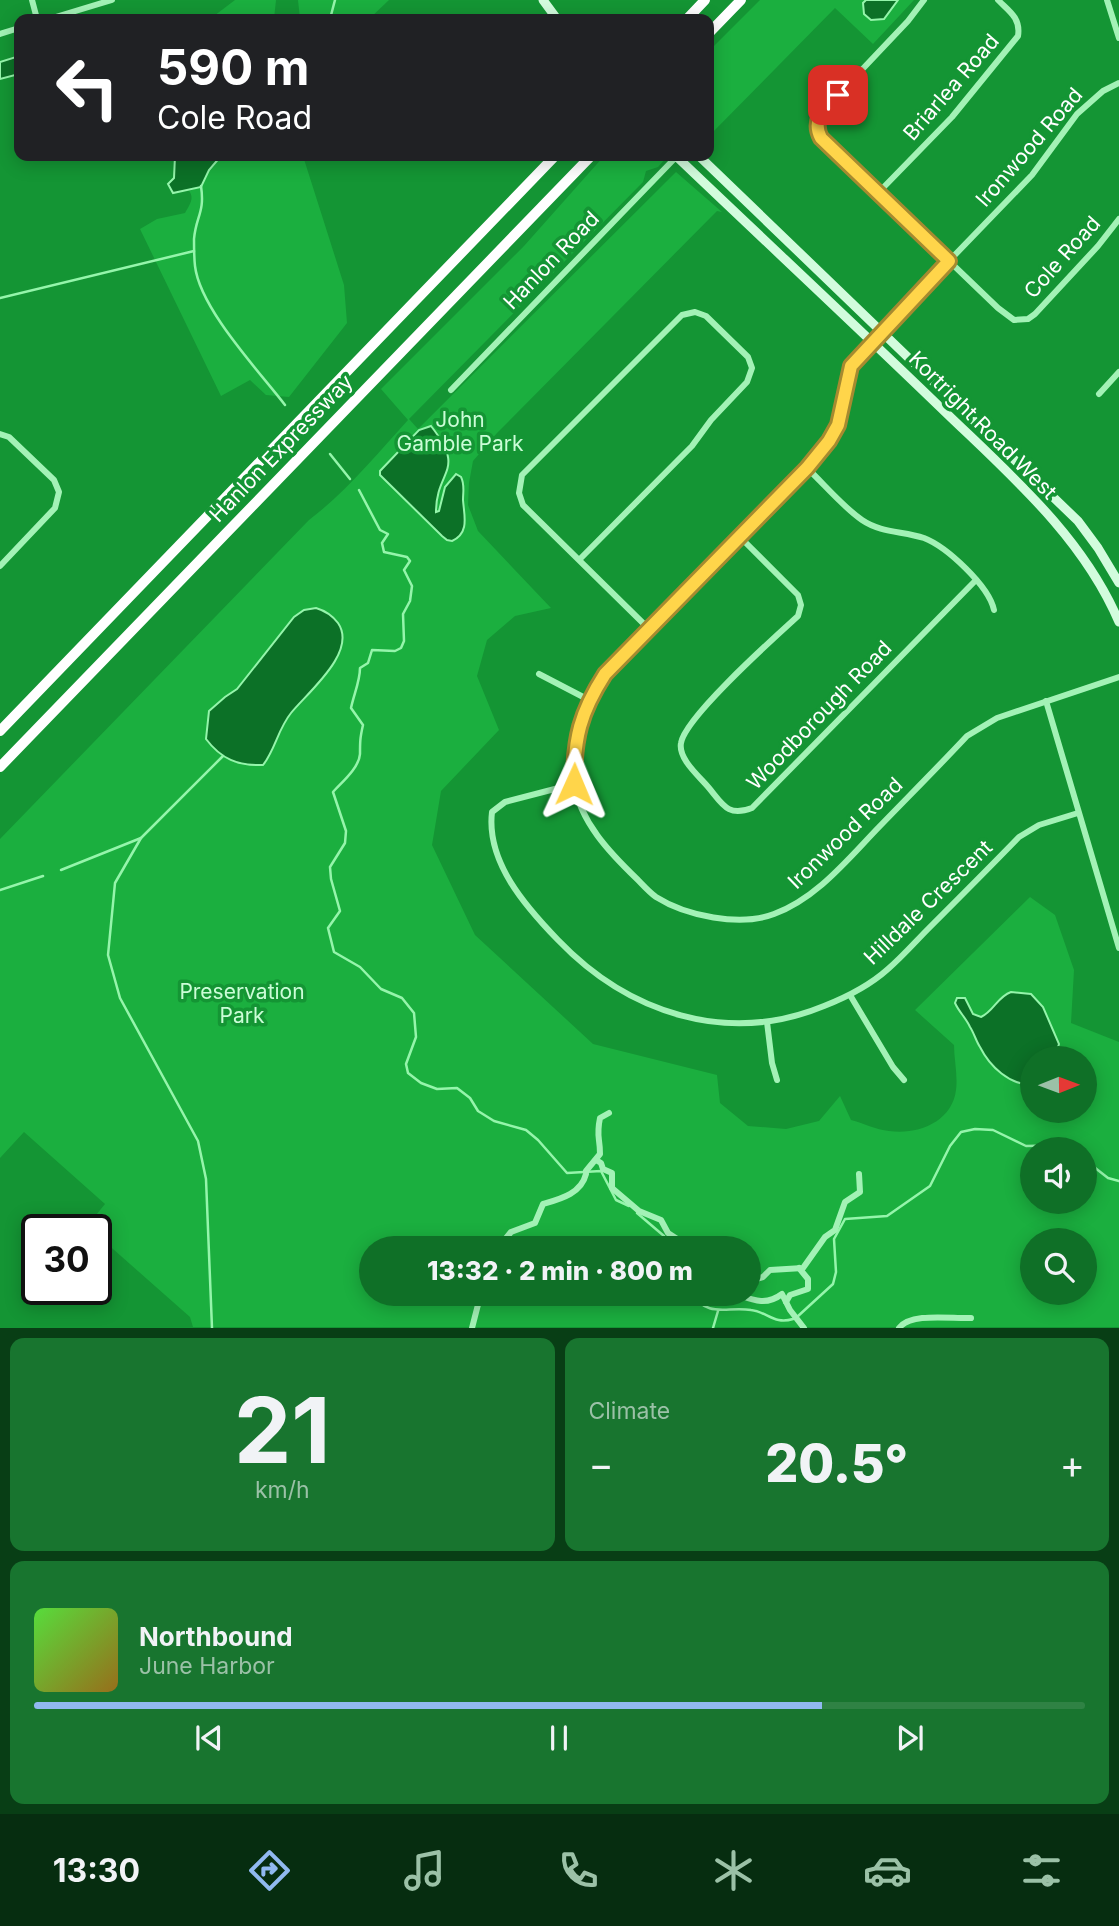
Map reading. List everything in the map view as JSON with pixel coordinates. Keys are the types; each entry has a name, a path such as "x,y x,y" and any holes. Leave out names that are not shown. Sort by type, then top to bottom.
{"highway":[{"path":"692,14 705,0"},
{"path":"714,28 741,0"},
{"name":"Hanlon Expressway","path":"0,731 550,161"},
{"name":"Hanlon Expressway","path":"0,767 585,161"}],"street":[{"path":"66,14 112,0"},
{"name":"Cole Road","path":"924,0 908,21 820,114 817,131 821,138 1008,316 1021,320 1035,314 1107,237 1119,219"},
{"name":"Briarlea Road","path":"879,192 951,117 1018,36 1016,18 998,0"},
{"path":"1107,0 1119,38"},
{"name":"Ironwood Road","path":"1119,83 1103,91 1077,114 1032,176 851,366 838,425 807,468 605,674 589,699 581,719 574,748 574,784 584,813 600,841 655,896 699,915 738,919 771,915 800,902 834,873 967,736 997,718 1119,677"},
{"name":"Hanlon Road","path":"451,390 672,161"},
{"name":"Kortright Road West","path":"682,161 1059,524 1095,575 1119,622"},
{"name":"Kortright Road West","path":"704,161 1078,521 1119,583"},
{"path":"580,559 692,446 711,419 747,382 752,368 748,356 706,316 695,312 682,315 522,475 519,493 523,505 648,628"},
{"path":"1099,394 1119,372"},
{"path":"0,434 9,437 54,480 60,492 55,509 0,566"},
{"path":"807,468 862,520 884,531 923,538 946,551 991,597 994,610"},
{"name":"Woodborough Road","path":"740,537 798,595 801,605 798,616 723,687 684,732 680,745 684,759 726,809 739,813 752,808 976,580"},
{"path":"539,674 589,699"},
{"path":"1046,701 1119,948"},
{"name":"Hilldale Crescent","path":"574,784 505,802 492,812 490,829 505,869 532,912 598,976 658,1009 707,1021 767,1022 807,1013 850,995 887,970 1019,837 1039,825 1078,813"},
{"path":"850,995 892,1067 904,1080"},
{"path":"767,1022 777,1080"},
{"path":"507,1236 511,1231 535,1223 542,1204 576,1191 600,1154 596,1136 600,1118 609,1113"},
{"path":"596,1160 601,1163 603,1169 612,1173 612,1188 639,1211 661,1220 673,1236"},
{"path":"761,1278 770,1270 803,1268 825,1237 835,1230 845,1202 860,1192 859,1174"},
{"path":"786,1302 790,1295 808,1289 808,1279 799,1268"},
{"path":"761,1301 775,1299 782,1294 804,1328"},
{"path":"472,1328 478,1306"},
{"path":"899,1328 902,1323 926,1317 971,1318"}],"green space":[{"path":"235,0 276,0 275,14 217,14"},
{"path":"298,0 389,0 374,14 299,14"},
{"path":"760,0 914,0 873,44 835,8 714,131 714,46"},
{"path":"217,161 305,161 344,285 347,323 289,397 266,395 250,380 221,396 140,229 157,219 185,213 190,205 189,191 201,187"},
{"name":"Preservation Park","path":"600,161 663,161 658,167 646,171 643,182 409,419 418,429 676,172 722,212 717,211 497,433 473,461 468,505 478,531 551,608 515,616 487,640 477,676 499,730 441,791 432,845 475,935 593,1044 717,1075 720,1103 748,1126 786,1129 819,1121 840,1096 851,1120 879,1129 911,1131 941,1118 953,1101 956,1090 954,1045 915,1010 1030,897 1055,915 1074,970 1071,1023 1119,1042 1119,1327 193,1327 190,1317 112,1248 112,1214 97,1214 105,1204 24,1132 0,1158 0,839 309,520 348,485 408,420 381,389 524,246"}],"shaded area":[{"path":"866,0 898,0 884,19 871,20 864,14 863,3"},
{"path":"14,58 14,75 0,79 0,62"},
{"path":"175,161 217,161 201,187 173,193 168,184 174,178"},
{"path":"431,426 442,441 448,462 437,498 436,512 439,511 445,487 456,474 461,477 463,483 464,528 458,538 452,541 442,536 380,475 380,471 419,430"},
{"path":"304,610 323,610 338,623 342,634 336,659 291,713 263,765 246,764 224,756 206,739 209,711 237,689 294,617"},
{"path":"1011,992 1031,994 1043,1007 1059,1044 1020,1046 1020,1083 995,1068 955,1003 957,998 965,998 973,1014 981,1017"}],"waterway":[{"path":"331,14 335,0"},
{"path":"201,186 201,209 194,239 199,283 232,339 285,405"},
{"path":"0,298 194,251"},
{"path":"330,454 350,479"},
{"path":"359,490 380,530 388,534 382,543 384,552 407,557 410,561 404,570 412,586 410,601 403,614 404,641 401,648 395,651 372,650 368,663 360,668 351,708 363,725 359,759 333,792 346,831 345,843 330,867 340,911 328,928 334,952 360,967 381,989 402,998 414,1013 416,1037 406,1064 408,1073 421,1083 437,1089 457,1088 470,1098 478,1111 494,1121 526,1130 567,1173 601,1171 616,1200 629,1206"},
{"path":"212,1328 206,1179 198,1141 120,998 108,955 115,883 141,838 223,756"},
{"path":"61,870 141,838"},
{"path":"0,890 43,876"},
{"path":"797,1317 833,1284 836,1272 834,1239 845,1219 887,1216 930,1186 950,1146 961,1132 975,1129 993,1130 1020,1143"},
{"path":"1097,1169 1108,1178 1119,1181"},
{"path":"637,1213 664,1236"},
{"path":"704,1306 718,1310 751,1310 776,1319 793,1319"},
{"path":"713,1328 718,1311"}],"route":[{"path":"574,784 574,748 581,719 589,699 605,674 807,468 838,425 851,366 949,261 821,138 817,131 817,119 838,95"}],"park label":[{"name":"John Gamble Park","path":"460,431"}]}
